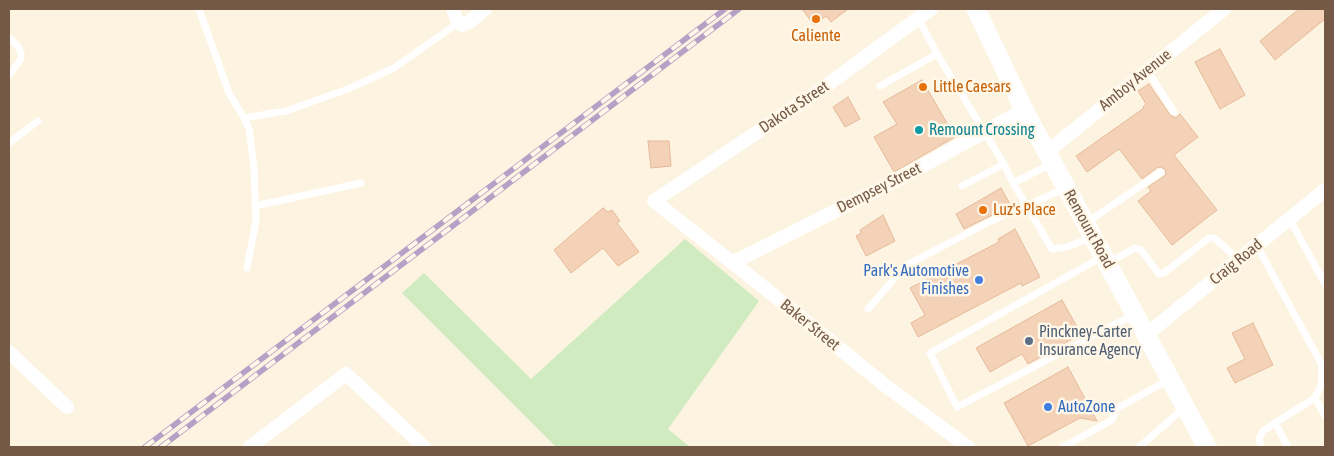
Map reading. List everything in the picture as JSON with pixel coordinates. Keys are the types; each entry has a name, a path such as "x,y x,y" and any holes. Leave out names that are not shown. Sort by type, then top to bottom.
{"main road":[{"name":"Remount Road","path":"976,9 1024,110 1207,447"}],"street":[{"path":"453,9 458,23 462,25 485,9"},
{"name":"Dakota Street","path":"654,201 816,92 931,9"},
{"name":"Amboy Avenue","path":"1050,158 1147,70 1224,9"},
{"name":"Dempsey Street","path":"732,263 893,182 1024,110"},
{"name":"Craig Road","path":"1147,334 1325,190"},
{"name":"Baker Street","path":"654,201 886,386 968,447"},
{"path":"9,352 67,407"},
{"path":"250,447 346,374 424,447"}],"lane":[{"path":"199,9 229,93 249,129 254,168 256,221 247,268"},
{"path":"918,18 937,54 1004,164 1013,183 1052,249 1067,247 1161,172"},
{"path":"244,118 286,111 348,89 394,68 458,23"},
{"path":"9,38 18,46 21,59 9,75"},
{"path":"880,86 937,54"},
{"path":"1147,70 1174,112"},
{"path":"9,142 38,121"},
{"path":"1013,183 1050,158"},
{"path":"962,186 1004,164"},
{"path":"255,206 361,183"},
{"path":"868,310 905,266 1066,188"},
{"path":"1289,218 1325,284"},
{"path":"1136,314 957,407 930,353 1106,260 1135,248 1140,250 1159,274 1164,274 1209,238 1214,238 1239,260"},
{"path":"1257,246 1324,365 1322,385 1315,398 1263,431 1259,439 1260,447"},
{"path":"1063,447 1112,420 1116,409 1171,379"},
{"path":"1315,398 1325,416"},
{"path":"1139,447 1186,407"},
{"path":"1275,422 1288,447"},
{"path":"1151,436 1152,447"}],"green space":[{"path":"685,239 759,301 668,429 690,447 556,447 402,293 424,273 531,379"}],"building":[{"name":"Caliente","path":"802,9 848,9 831,22 826,16 814,25"},
{"path":"1299,9 1325,9 1325,19 1275,60 1260,41"},
{"path":"1220,49 1245,95 1220,109 1195,62"},
{"name":"Remount Crossing","path":"922,80 955,137 894,172 874,137 897,124 883,102"},
{"path":"1149,84 1170,115 1176,118 1180,114 1198,137 1174,155 1217,210 1172,245 1138,201 1151,191 1148,187 1166,175 1165,169 1158,167 1142,179 1119,149 1087,172 1076,156 1144,108 1146,104 1138,91"},
{"path":"848,97 860,119 845,127 833,107"},
{"path":"648,141 669,141 671,166 651,168"},
{"name":"Luz's Place","path":"1001,188 1011,206 964,229 956,214"},
{"path":"603,208 608,212 612,210 620,221 617,223 639,252 618,266 603,248 571,273 554,250"},
{"path":"883,215 895,241 866,256 856,236 861,233 860,230"},
{"name":"Park's Automotive Finishes","path":"1015,229 1040,277 1022,286 1021,283 918,337 911,323 925,315 910,288 999,242 998,239"},
{"name":"Pinckney-Carter Insurance Agency","path":"1062,300 1081,334 1028,364 1022,354 990,372 976,348"},
{"path":"1253,323 1273,365 1235,383 1227,368 1245,359 1232,333"},
{"name":"AutoZone","path":"1068,367 1097,421 1080,418 1028,446 1004,403"}],"railway":[{"path":"145,447 725,9"},
{"path":"161,447 739,9"}],"place":[{"name":"Caliente","path":"816,19"},
{"name":"Little Caesars","path":"923,87"},
{"name":"Remount Crossing","path":"919,130"},
{"name":"Luz's Place","path":"983,210"},
{"name":"Park's Automotive Finishes","path":"979,280"},
{"name":"Pinckney-Carter Insurance Agency","path":"1029,341"},
{"name":"AutoZone","path":"1048,407"}]}
